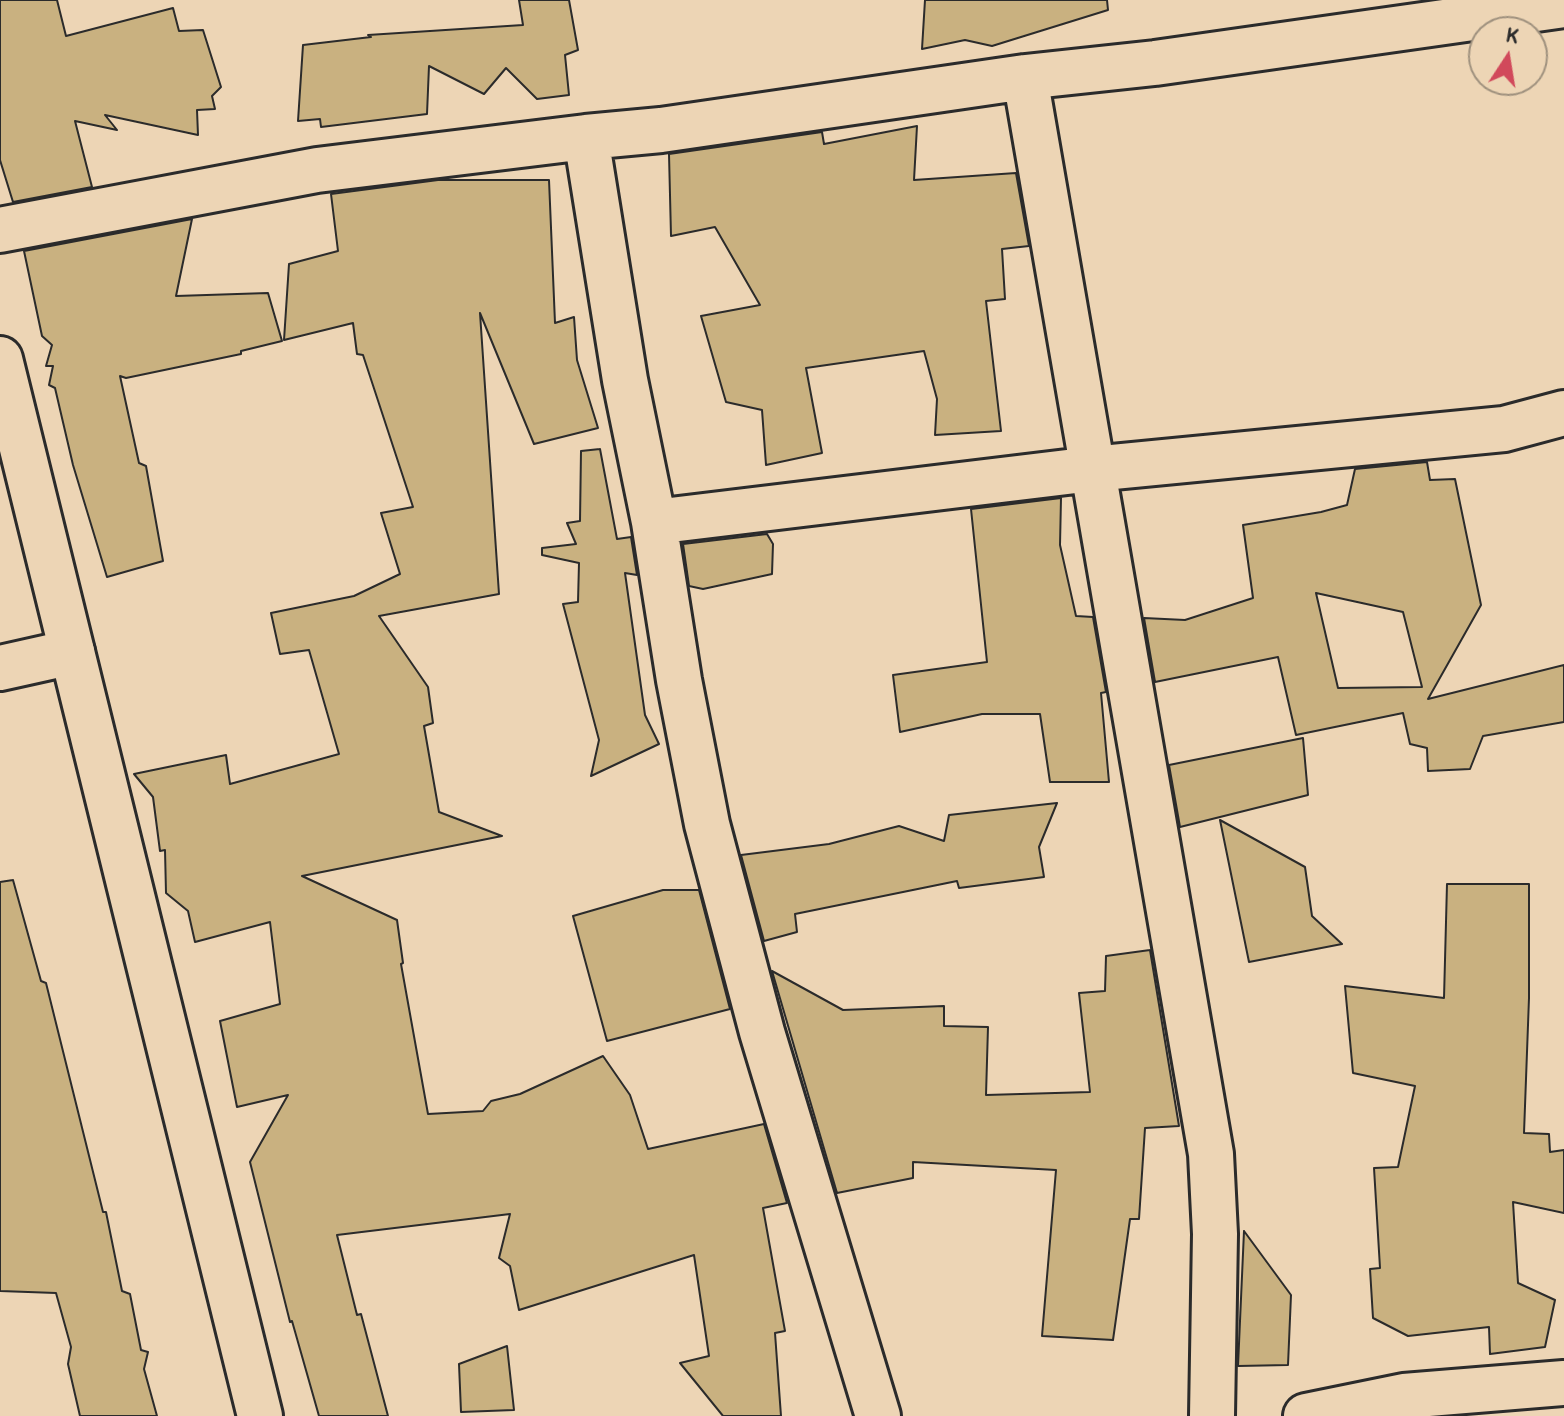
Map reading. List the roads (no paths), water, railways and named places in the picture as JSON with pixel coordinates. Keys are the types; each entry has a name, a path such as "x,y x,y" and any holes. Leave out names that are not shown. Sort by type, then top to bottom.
{"street":[{"path":"0,230 317,170 661,130 1025,77 1155,63 1564,5"},
{"path":"1025,77 1211,1154 1215,1234 1212,1416"},
{"path":"586,137 625,380 654,522 679,680 707,824 762,1032 878,1416"},
{"path":"0,359 260,1416"},
{"path":"654,522 1092,469 1504,429 1564,413"},
{"path":"0,668 72,652"},
{"path":"1306,1416 1404,1396 1564,1383"}]}
